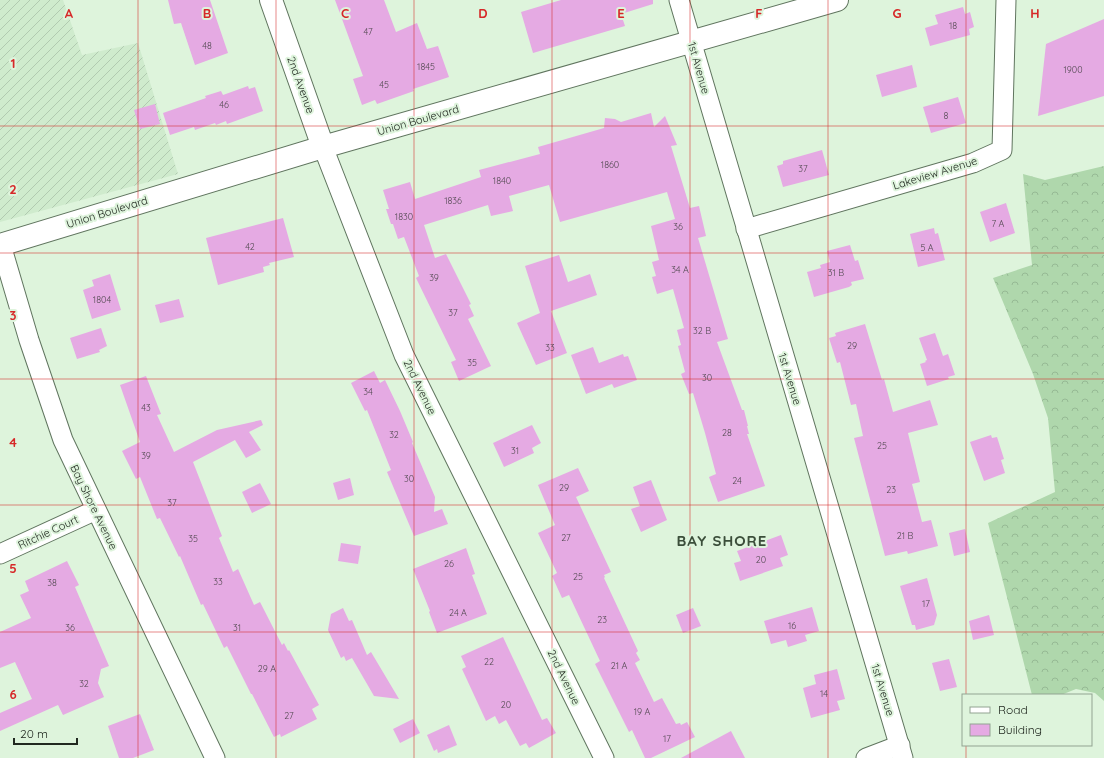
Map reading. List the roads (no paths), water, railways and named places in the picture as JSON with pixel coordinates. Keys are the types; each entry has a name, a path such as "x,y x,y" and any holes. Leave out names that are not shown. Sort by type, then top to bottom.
{"main road":[{"name":"2nd Avenue","path":"270,0 323,148"},
{"name":"Union Boulevard","path":"0,245 323,148 837,0"}],"street":[{"name":"1st Avenue","path":"679,0 901,752"},
{"name":"Lakeview Avenue","path":"746,229 973,163 1002,150 1006,0"},
{"name":"2nd Avenue","path":"323,148 404,355 604,758"},
{"name":"Bay Shore Avenue","path":"0,245 28,340 63,440 215,758"},
{"name":"Ritchie Court","path":"0,554 96,510"},
{"path":"866,758 901,752"}],"district":[{"name":"BAY SHORE","path":"722,541"}]}
